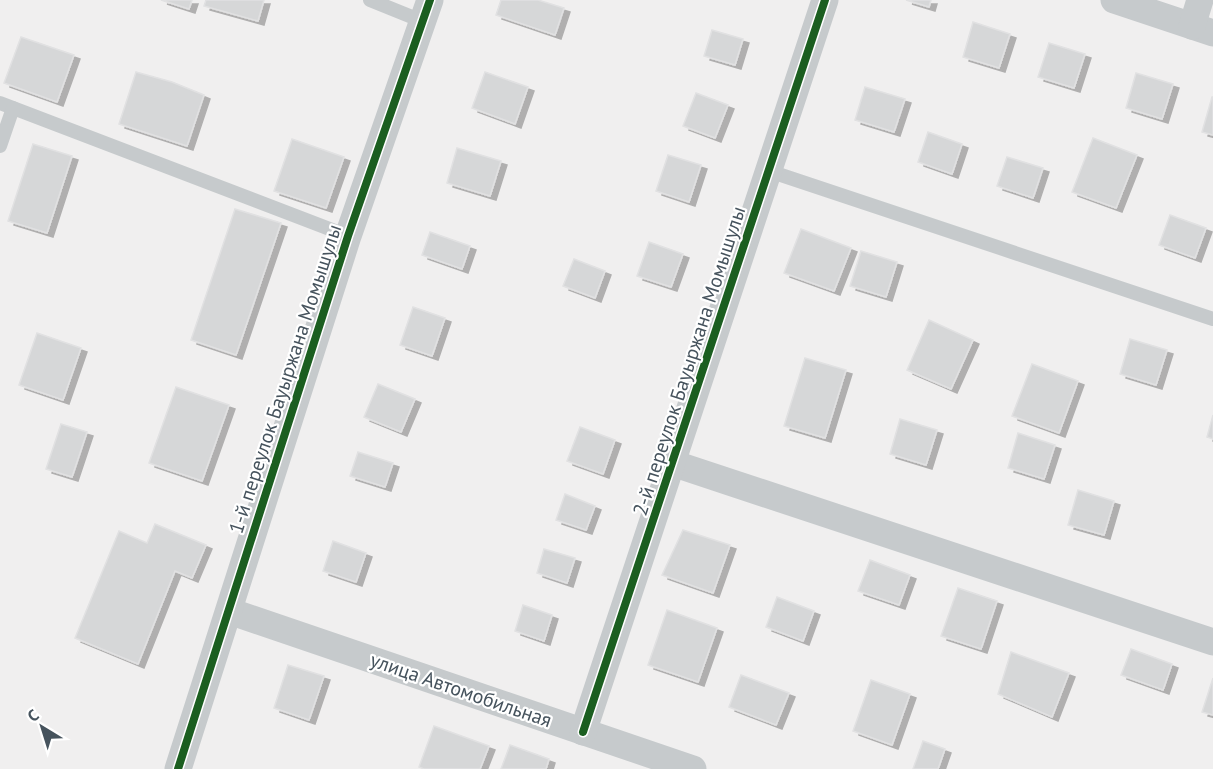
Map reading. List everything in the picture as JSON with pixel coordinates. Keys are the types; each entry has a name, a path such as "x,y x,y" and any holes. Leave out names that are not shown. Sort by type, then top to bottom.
{"street":[{"name":"2-й переулок Бауыржана Момышулы","path":"584,732 825,0"},
{"path":"1114,0 1202,29 1200,0"},
{"name":"1-й переулок Бауыржана Момышулы","path":"178,769 348,236 426,11"},
{"name":"2-й переулок Бауыржана Момышулы","path":"672,463 1213,642"},
{"name":"улица Автомобильная","path":"229,610 693,769"}],"lane":[{"path":"370,0 426,11"},
{"path":"0,146 6,105 348,236"},
{"path":"769,171 1213,319"}],"building":[{"path":"161,0 192,0 189,9"},
{"path":"206,0 264,0 258,21 204,6"},
{"path":"501,0 538,0 564,8 555,35 496,15"},
{"path":"906,0 931,0 929,7"},
{"path":"973,22 1010,34 999,68 963,57"},
{"path":"712,30 743,39 735,65 704,56"},
{"path":"21,37 74,55 57,102 4,83"},
{"path":"1049,43 1085,54 1074,88 1038,77"},
{"path":"136,72 172,82 204,95 187,146 119,124"},
{"path":"485,72 528,87 515,124 472,108"},
{"path":"1136,73 1173,84 1162,119 1126,108"},
{"path":"865,87 905,99 894,132 855,120"},
{"path":"696,93 728,105 715,138 683,126"},
{"path":"1213,97 1213,135 1202,132"},
{"path":"928,132 962,144 952,174 918,162"},
{"path":"1093,138 1137,155 1116,208 1072,192"},
{"path":"292,139 344,157 326,208 274,191"},
{"path":"33,144 72,156 47,233 8,221"},
{"path":"457,148 501,161 490,196 447,183"},
{"path":"668,155 701,165 689,202 656,191"},
{"path":"1007,157 1043,168 1033,198 997,186"},
{"path":"235,209 281,223 236,355 191,340"},
{"path":"1170,215 1206,228 1195,258 1159,245"},
{"path":"801,229 851,248 834,291 784,273"},
{"path":"430,232 470,246 462,269 422,255"},
{"path":"649,242 683,254 671,287 637,276"},
{"path":"861,251 897,262 886,297 850,286"},
{"path":"574,259 605,271 595,298 563,286"},
{"path":"413,307 445,318 432,356 400,345"},
{"path":"929,320 973,340 951,389 907,370"},
{"path":"37,333 81,348 63,400 19,385"},
{"path":"1130,339 1167,350 1156,385 1120,374"},
{"path":"805,358 846,370 825,438 784,426"},
{"path":"1032,364 1078,381 1059,433 1012,416"},
{"path":"378,384 415,399 401,432 364,417"},
{"path":"176,387 229,405 202,481 149,463"},
{"path":"1213,415 1213,439 1207,437"},
{"path":"900,419 937,430 926,465 890,454"},
{"path":"61,424 87,432 72,477 46,469"},
{"path":"580,427 615,440 603,474 567,461"},
{"path":"1018,433 1055,445 1044,479 1008,468"},
{"path":"358,452 393,463 385,487 350,476"},
{"path":"1078,490 1114,501 1104,535 1068,525"},
{"path":"565,494 595,506 586,530 556,520"},
{"path":"155,524 206,545 192,578 175,571 138,664 75,638 119,531 147,543"},
{"path":"683,530 730,545 713,593 662,575"},
{"path":"333,541 366,553 356,582 323,571"},
{"path":"544,549 575,558 567,583 537,573"},
{"path":"870,560 910,575 899,605 858,591"},
{"path":"958,588 997,601 981,649 941,636"},
{"path":"777,597 814,611 803,641 766,627"},
{"path":"523,605 552,615 544,641 515,631"},
{"path":"667,610 717,628 698,682 648,665"},
{"path":"1131,649 1172,664 1163,690 1121,675"},
{"path":"1011,652 1069,673 1052,717 998,694"},
{"path":"288,665 324,676 309,720 274,708"},
{"path":"741,675 789,693 776,725 729,707"},
{"path":"1213,678 1213,715 1202,712"},
{"path":"871,680 910,694 892,745 853,731"},
{"path":"434,726 489,746 480,769 424,769 419,767"},
{"path":"923,741 945,749 938,769 913,769"},
{"path":"510,745 549,759 546,769 501,769"}],"cycle path":[{"path":"178,769 348,236 430,0"},
{"path":"583,732 825,0"}]}
